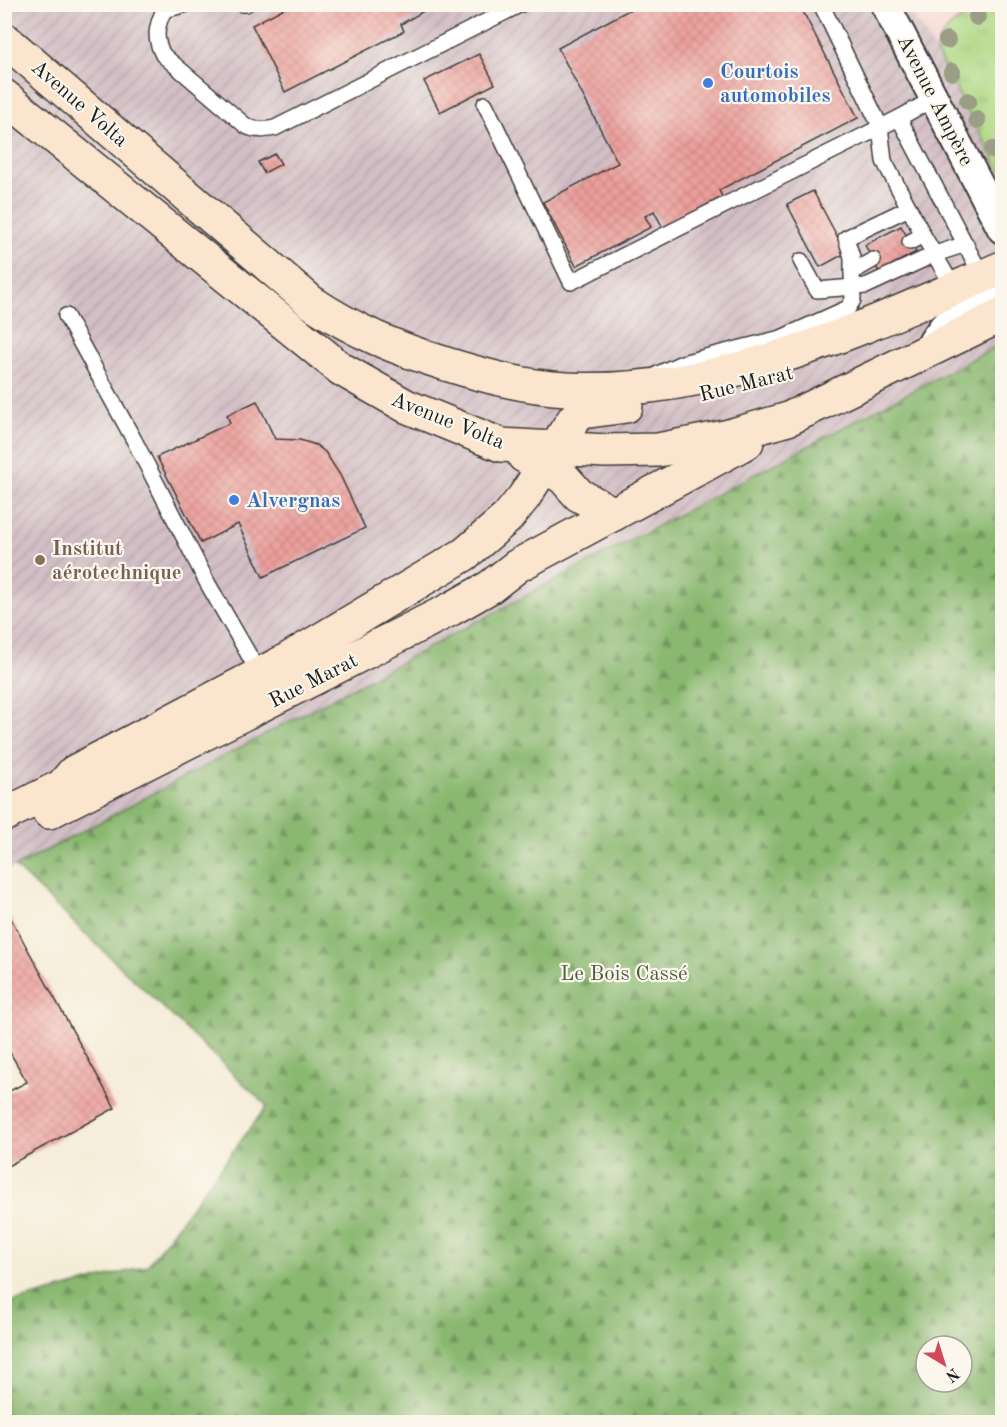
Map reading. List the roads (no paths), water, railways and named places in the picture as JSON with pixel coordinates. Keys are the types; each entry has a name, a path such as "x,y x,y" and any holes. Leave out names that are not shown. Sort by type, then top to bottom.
{"main road":[{"name":"Avenue Volta","path":"4,39 311,302 366,335 402,350 494,378 565,389 627,389 696,380 810,347 985,281"},
{"name":"Avenue Volta","path":"4,96 341,369 406,406 501,445 549,457 606,451 658,450 725,437 788,419 1002,315"},
{"name":"Rue Marat","path":"4,834 267,687 465,554 507,518 524,497 574,419 582,412 662,403 763,382 881,339 935,311 985,281"},
{"name":"Rue Marat","path":"4,815 62,786 74,772 451,609 490,587 517,566 788,419"},
{"path":"549,457 579,495 614,514"}],"street":[{"name":"Avenue Ampère","path":"885,4 1002,229"},
{"path":"925,352 944,326 985,281"}],"lane":[{"path":"187,4 164,10 156,28 156,37 164,55 246,126 263,130 275,128 521,4"},
{"path":"821,4 880,126 884,161 909,208 917,239 935,254 985,281"},
{"path":"485,104 571,282 935,98"},
{"path":"899,118 985,281"},
{"path":"627,389 682,363 781,338 848,308 853,300 852,257 846,238 909,208"},
{"path":"801,261 817,290 851,289 866,286 935,254 966,244"},
{"path":"852,272 873,260"},
{"path":"66,316 134,440 208,584 267,687"}],"place":[{"name":"Courtois automobiles","path":"708,83"},
{"name":"Alvergnas","path":"234,500"},
{"name":"Institut aérotechnique","path":"40,560"}],"park label":[{"name":"Le Bois Cassé","path":"624,973"}]}
